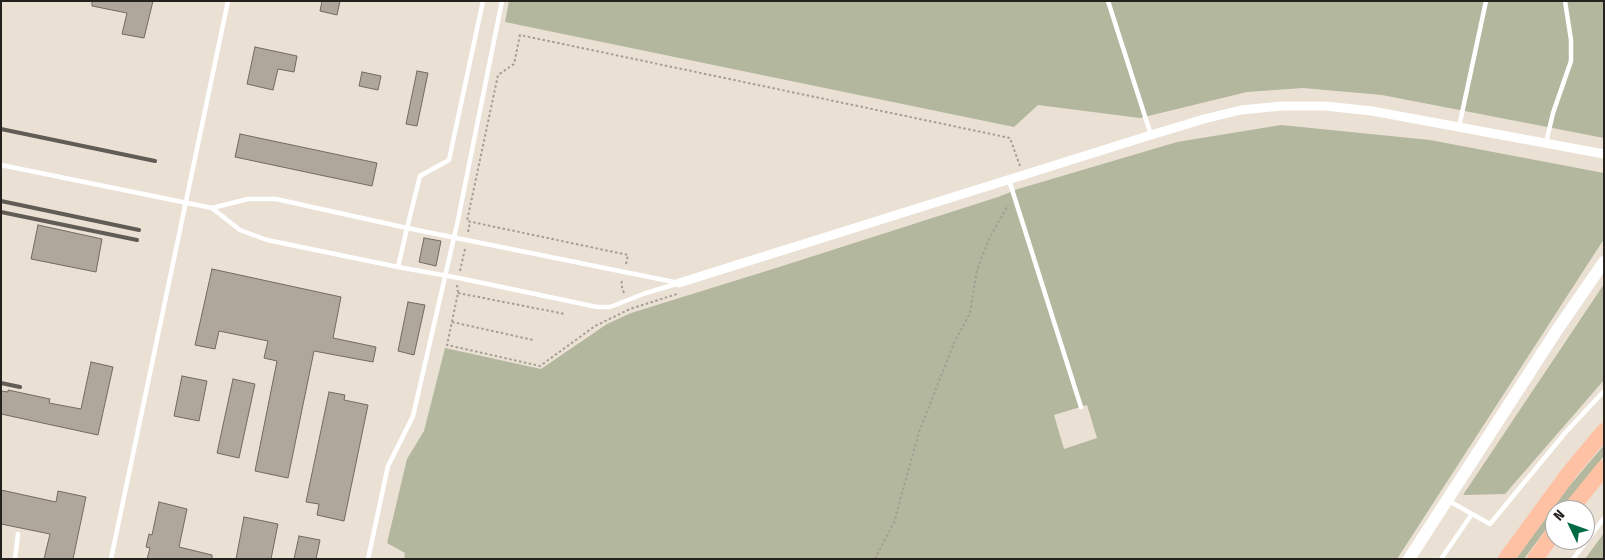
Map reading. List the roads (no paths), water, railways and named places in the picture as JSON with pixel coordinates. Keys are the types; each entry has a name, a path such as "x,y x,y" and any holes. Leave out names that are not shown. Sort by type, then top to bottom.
{"highway":[{"path":"1506,559 1557,489 1604,431"},
{"path":"1578,500 1604,468"},
{"path":"1535,559 1545,545"}],"street":[{"path":"680,288 1023,175 1204,118 1241,110 1282,106 1325,106 1372,111 1604,154"},
{"path":"1409,559 1557,330 1604,262"}],"lane":[{"path":"111,559 228,1"},
{"path":"398,267 420,176 449,160 483,1"},
{"path":"368,559 388,466 413,416 454,237 502,1"},
{"path":"1108,1 1151,135"},
{"path":"1459,127 1486,1"},
{"path":"1546,143 1553,113 1571,61 1571,40 1565,1"},
{"path":"1,165 212,208 248,199 276,199 652,278 680,288"},
{"path":"1006,181 1015,198 1081,406"},
{"path":"212,208 240,230 267,240 597,307 610,307 627,300 680,288"},
{"path":"1447,500 1490,524 1565,433 1604,392"},
{"path":"1441,559 1472,514"},
{"path":"1573,559 1604,518"},
{"path":"14,559 18,534"}],"railway":[{"path":"1,129 155,161"},
{"path":"1,201 139,230"},
{"path":"1,212 137,240"},
{"path":"1,383 20,387"}]}
